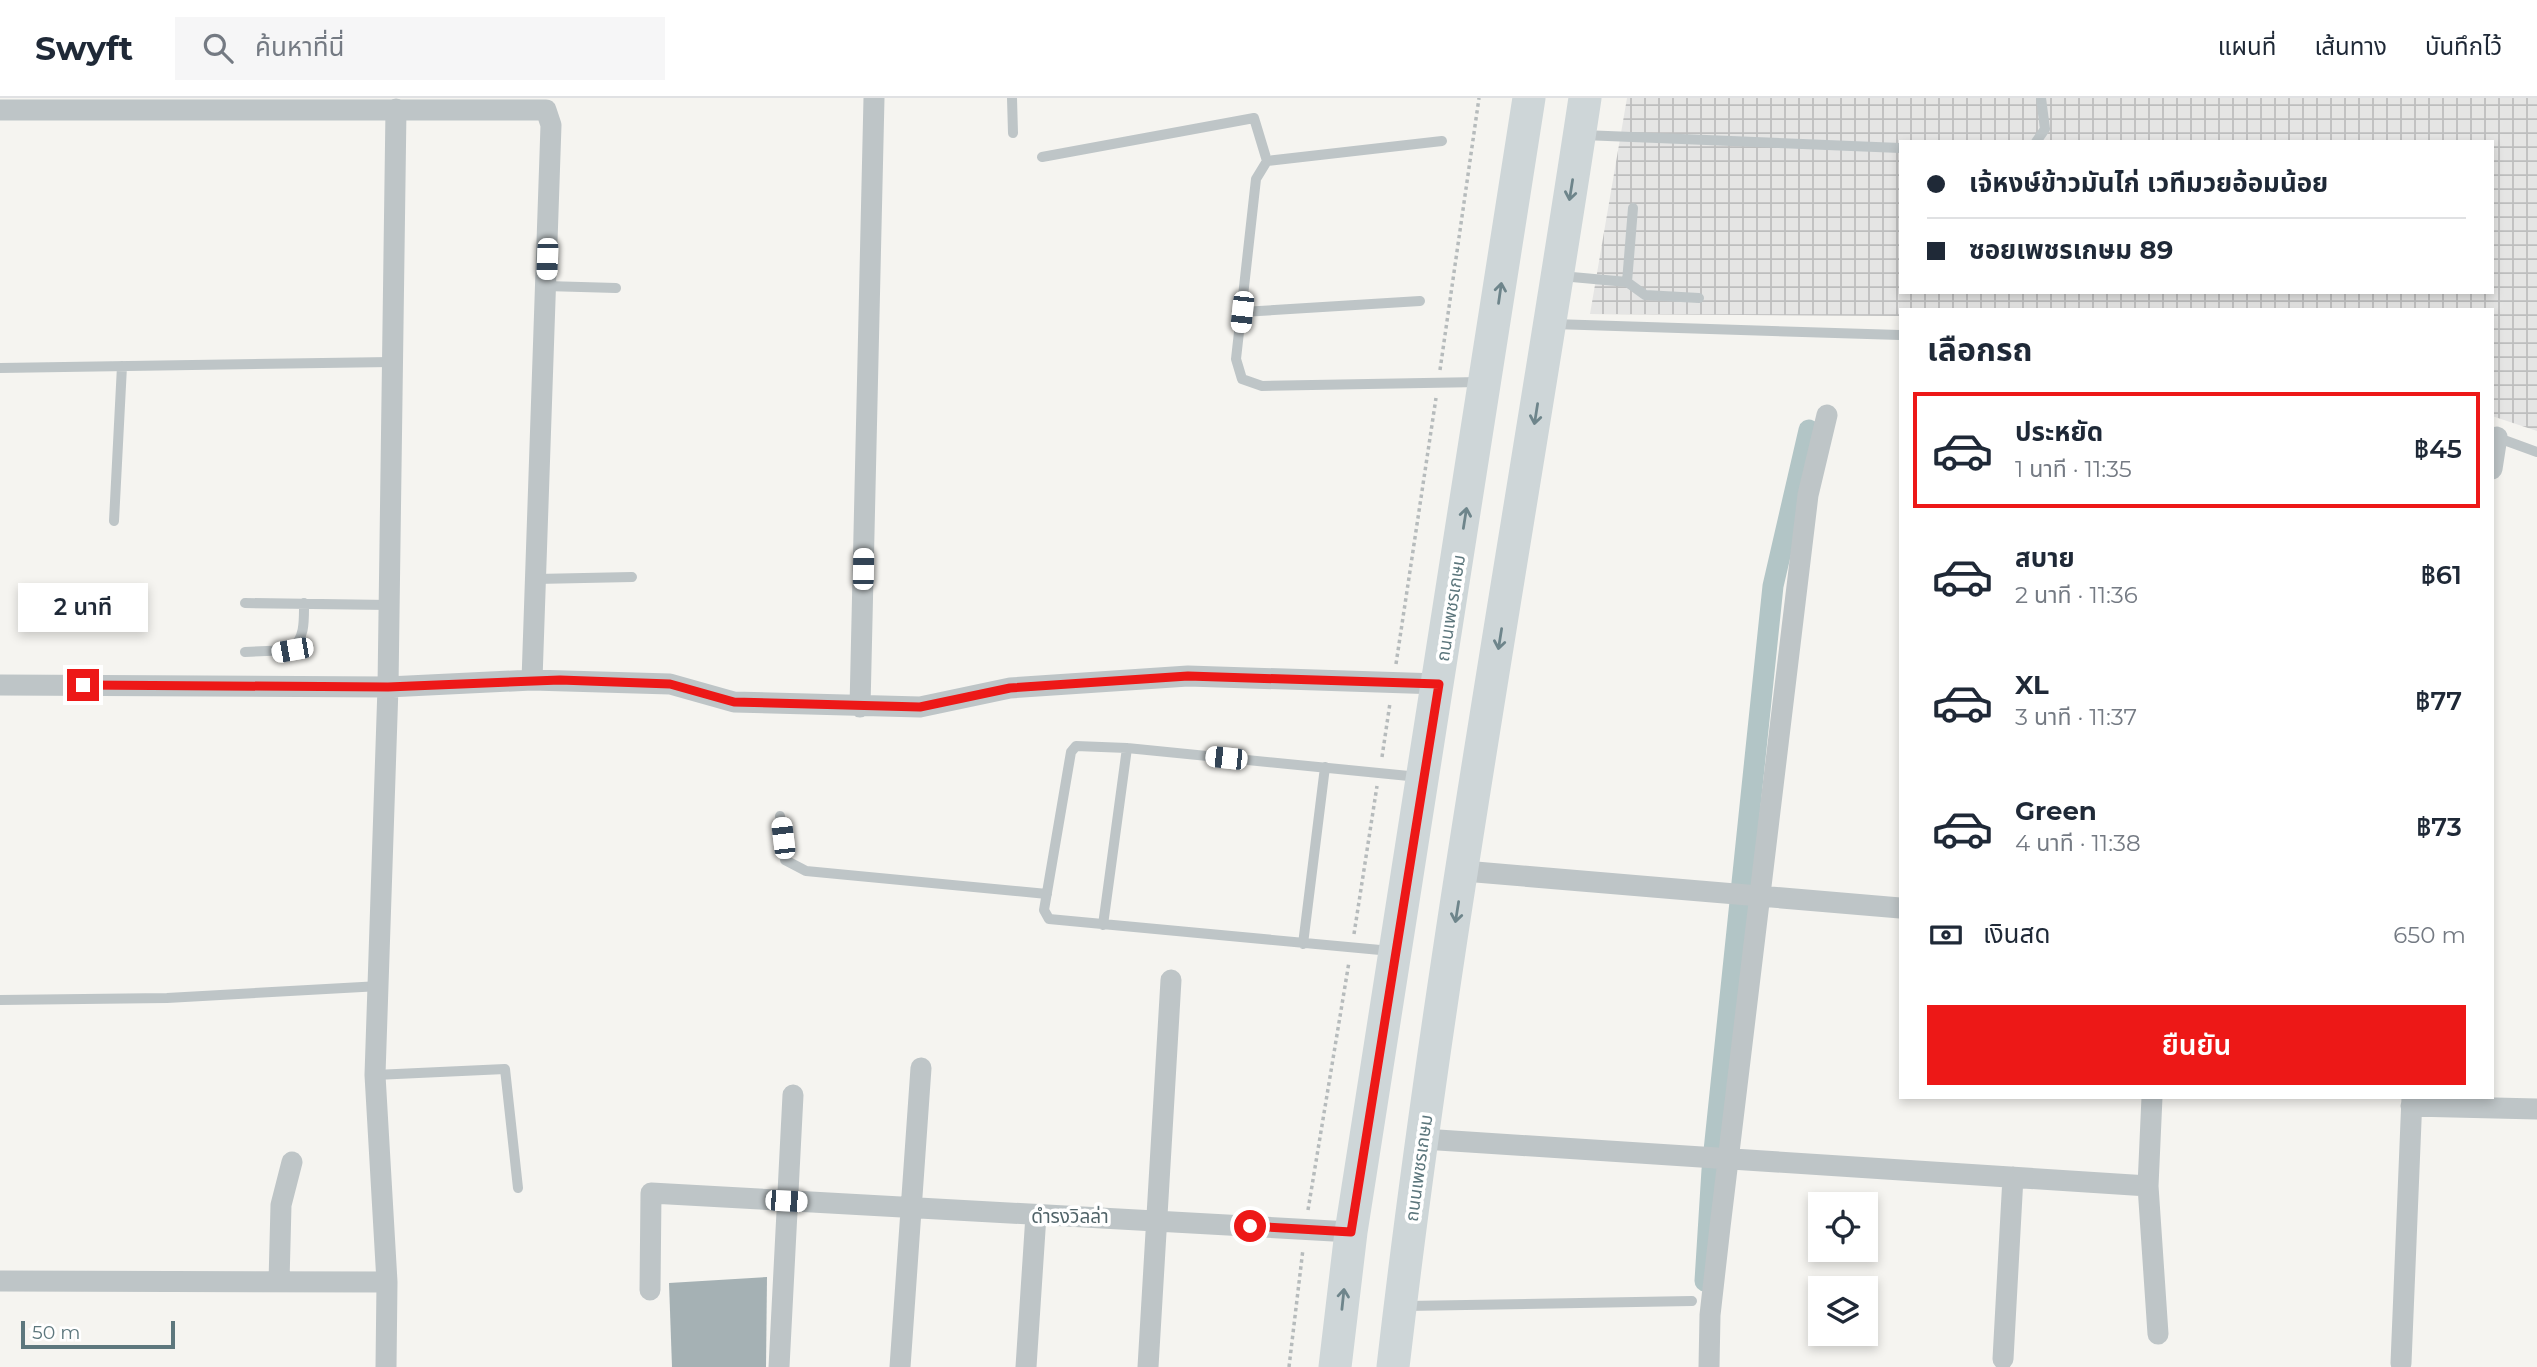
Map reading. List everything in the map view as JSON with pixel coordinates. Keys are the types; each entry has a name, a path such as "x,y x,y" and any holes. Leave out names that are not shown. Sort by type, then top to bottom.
{"main road":[{"name":"ถนนเพชรเกษม","path":"1335,1367 1351,1232 1394,952 1439,684 1530,98"},
{"name":"ถนนเพชรเกษม","path":"1393,1367 1423,1139 1586,98"}],"street":[{"path":"860,707 874,98"},
{"path":"0,110 197,105 546,110 551,125 532,680"},
{"path":"386,1367 387,1282 375,1075 388,687 396,109"},
{"path":"1709,1367 1719,1157 1758,896 1808,495 1827,415"},
{"path":"0,685 388,687 532,680 670,684 734,702 920,707 1010,688 1188,676 1439,684"},
{"path":"1464,871 1899,908"},
{"path":"1149,1367 1171,980"},
{"path":"900,1367 909,1208 921,1068"},
{"path":"779,1367 793,1095"},
{"path":"2151,1099 2148,1186 2158,1334"},
{"path":"2401,1363 2411,1101 2537,1109"},
{"path":"1423,1139 2148,1186"},
{"path":"279,1282 281,1205 292,1162"},
{"path":"2003,1359 2013,1177"},
{"path":"650,1290 651,1193 1351,1232"},
{"path":"1026,1367 1037,1214"},
{"path":"0,1282 387,1282"}],"lane":[{"path":"1012,98 1013,134"},
{"path":"2037,140 2045,129 2041,98"},
{"path":"1042,157 1254,118 1267,161 1256,179 1236,359 1241,379 1262,386 1486,382"},
{"path":"1580,135 1899,148"},
{"path":"1267,161 1442,141"},
{"path":"1627,282 1633,208"},
{"path":"1558,275 1627,282 1645,295 1699,299"},
{"path":"546,286 616,288"},
{"path":"1242,312 1420,302"},
{"path":"1550,324 1899,335"},
{"path":"0,368 391,362"},
{"path":"114,521 122,366"},
{"path":"2494,437 2537,452"},
{"path":"536,579 632,578"},
{"path":"245,603 389,605"},
{"path":"245,652 292,650 300,641 304,628 304,603"},
{"path":"1394,952 1049,919 1044,910 1071,752 1080,745 1423,777"},
{"path":"1103,925 1127,748"},
{"path":"1303,944 1325,767"},
{"path":"780,816 785,860 806,871 1047,894"},
{"path":"0,1000 167,998 380,986"},
{"path":"375,1075 505,1069 519,1188"},
{"path":"1400,1306 1692,1301"}],"path":[{"path":"1289,1367 1306,1229 1393,682 1479,98"}],"shaded area":[{"path":"1627,98 2537,98 2537,431 2494,417 2494,308 1899,308 1899,316 1590,314"}],"building":[{"path":"767,1277 766,1367 672,1367 669,1283"}],"waterway":[{"path":"1705,1281 1712,1170 1773,586 1809,430"}],"district":[{"name":"ดำรงวิลล่า","path":"1070,1216"}],"route":[{"path":"83,685 388,687 560,680 670,684 734,702 920,707 1010,688 1188,676 1439,684 1351,1232 1250,1226"}]}
